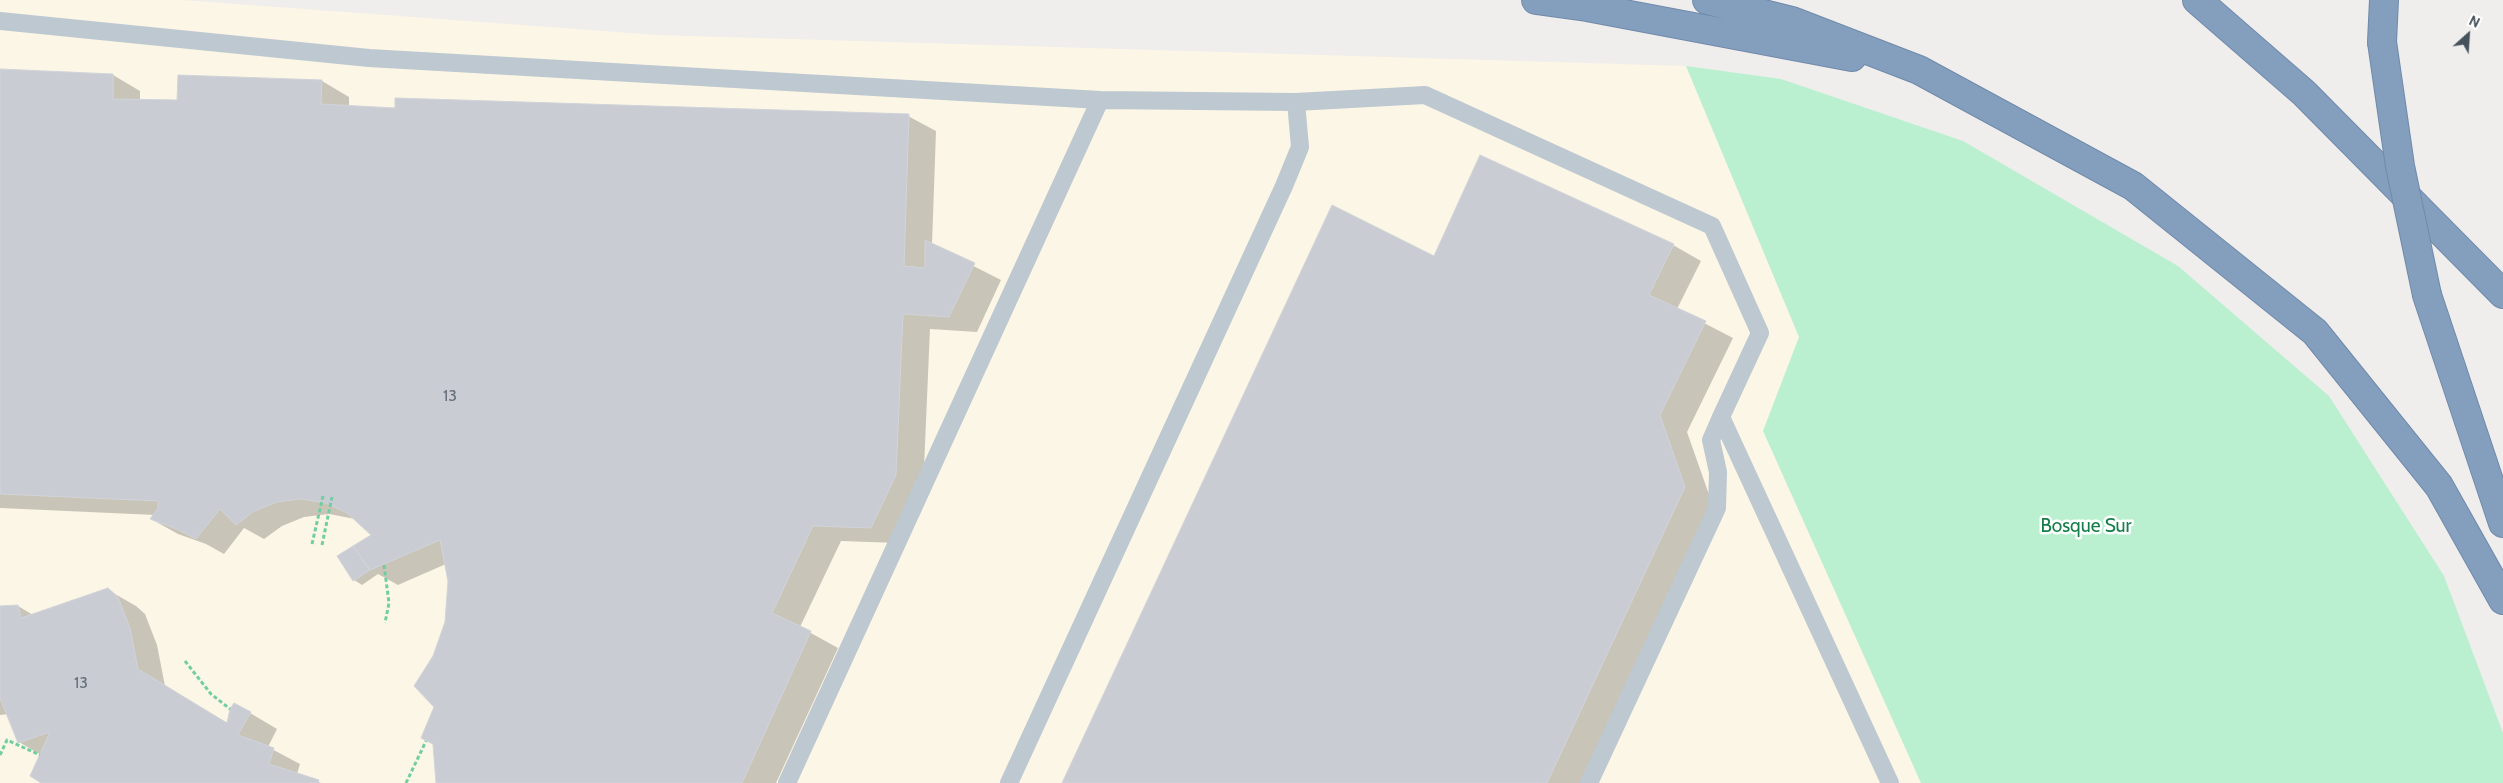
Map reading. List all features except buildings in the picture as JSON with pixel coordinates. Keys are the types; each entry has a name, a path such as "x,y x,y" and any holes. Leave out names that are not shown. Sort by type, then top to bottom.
{"highway":[{"path":"1536,0 1587,7 1919,70"},
{"path":"1707,0 1792,21 1919,70 2133,186 2315,332 2438,486 2503,600"},
{"path":"2197,0 2304,93 2503,294"},
{"path":"2384,0 2382,42 2400,166 2427,296 2503,523"}],"lane":[{"path":"0,21 369,58 1100,100 1296,102 1425,95 1712,226 1760,333 1711,440 1718,472 1717,508 1589,783"},
{"path":"787,783 1100,100"},
{"path":"1009,783 1284,186 1300,147 1296,102"},
{"path":"1721,417 1890,783"}],"path":[{"path":"312,544 323,496"},
{"path":"322,546 332,497"},
{"path":"384,564 389,603 385,623"},
{"path":"185,661 211,694 230,709"},
{"path":"0,755 7,740 40,754"},
{"path":"406,783 426,741"}],"shaded area":[{"path":"0,0 182,0 658,35 1686,66 1799,337 1764,432 1921,783 0,783"}],"green space":[{"name":"Bosque Sur","path":"1686,66 1781,79 1963,141 2178,266 2329,396 2444,576 2503,733 2503,783 1921,783 1763,431 1799,337"}]}
